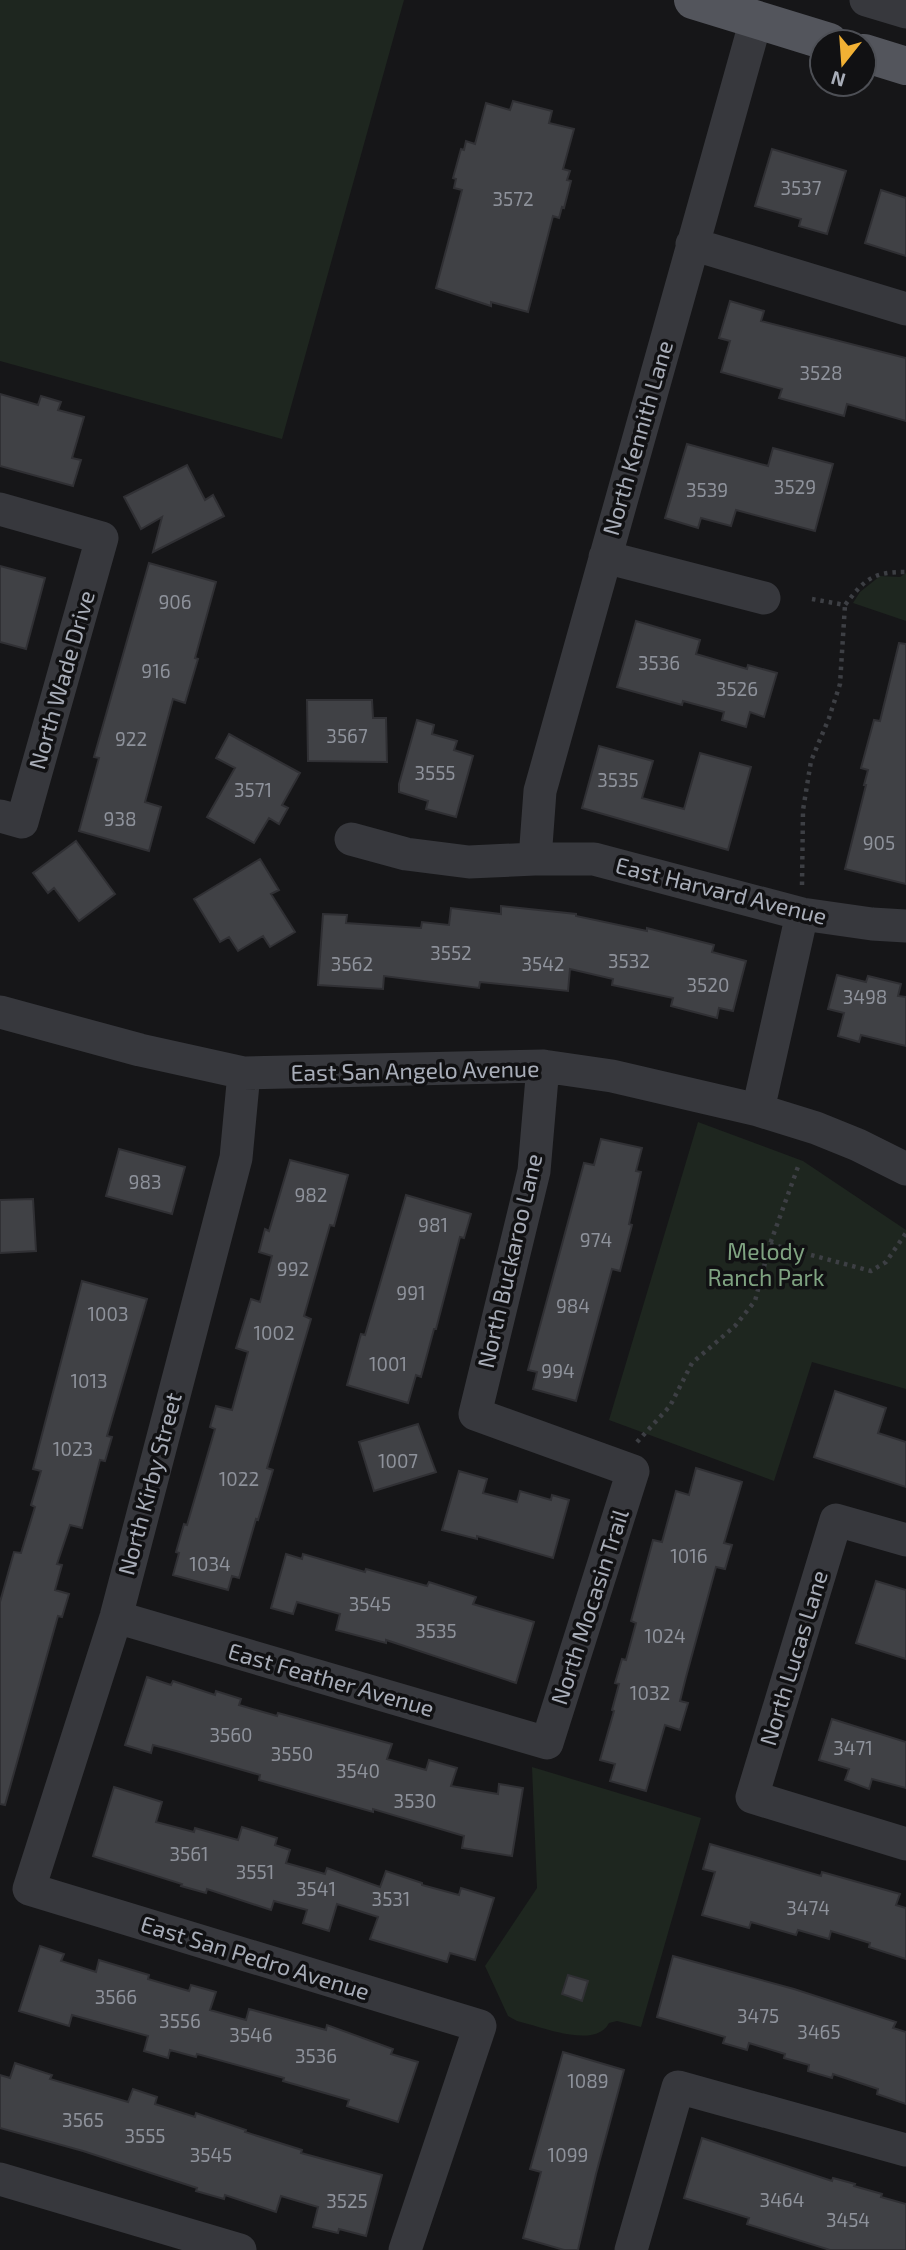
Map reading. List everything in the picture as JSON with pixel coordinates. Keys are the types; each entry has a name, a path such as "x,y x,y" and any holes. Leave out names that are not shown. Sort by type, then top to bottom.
{"main road":[{"path":"694,0 808,36"},
{"path":"878,57 906,66"}],"street":[{"path":"866,0 906,12"},
{"name":"North Kennith Lane","path":"535,859 540,791 756,20"},
{"path":"692,244 906,309"},
{"name":"North Wade Drive","path":"0,509 102,538 11,819"},
{"path":"605,557 764,598"},
{"name":"East Harvard Avenue","path":"351,839 406,854 469,862 594,859 802,901 872,924 906,926"},
{"path":"758,1110 802,901"},
{"name":"East San Angelo Avenue","path":"0,1012 152,1053 244,1073 543,1066 626,1079 758,1110 847,1141 906,1169"},
{"name":"North Buckaroo Lane","path":"543,1066 534,1171 475,1413 635,1456"},
{"name":"North Kirby Street","path":"29,1889 116,1617 236,1158 244,1073"},
{"name":"North Mocasin Trail","path":"547,1743 635,1456"},
{"name":"North Lucas Lane","path":"906,1540 836,1520 752,1797 906,1844"},
{"name":"East Feather Avenue","path":"116,1617 547,1743"},
{"name":"East San Pedro Avenue","path":"29,1889 480,2026 405,2250"},
{"path":"631,2250 678,2087 906,2150"},
{"path":"0,2179 240,2250"}],"path":[{"path":"802,901 803,810 811,761 840,684 845,606 861,583 884,572 906,572"},
{"path":"811,599 845,606"},
{"path":"635,1456 670,1406 692,1363 735,1325 755,1301 770,1244 799,1164"},
{"path":"770,1244 872,1271 886,1262 906,1233"}],"green space":[{"path":"0,0 404,0 282,439 0,361"},
{"path":"906,573 906,621 853,603 860,592 880,576 900,577"},
{"name":"Melody Ranch Park","path":"698,1122 803,1161 906,1230 906,1389 812,1362 774,1481 609,1420"},
{"path":"532,1767 701,1818 641,2027 617,2021 609,2023 602,2031 580,2036 517,2021 508,2016 485,1966 537,1888"}],"building":[{"path":"513,101 552,111 549,123 574,129 563,169 570,171 567,180 571,181 559,218 553,216 528,312 491,302 491,306 436,288 462,190 454,188 456,179 453,178 461,149 464,150 466,141 475,144 486,103 510,110"},
{"path":"772,149 846,171 827,234 799,226 801,219 755,206"},
{"path":"881,190 906,198 906,256 865,243"},
{"path":"730,301 764,311 761,321 906,358 906,421 847,404 844,416 779,398 782,389 721,372 730,341 719,338"},
{"path":"0,394 38,405 41,396 61,402 58,410 84,417 72,458 81,460 73,486 0,466"},
{"path":"687,444 768,466 773,448 833,464 815,531 736,510 731,526 701,518 698,528 665,518"},
{"path":"187,465 205,500 213,495 224,516 153,552 162,517 141,529 124,497"},
{"path":"149,563 216,582 185,703 173,699 145,802 161,807 149,851 79,831 99,758 94,757"},
{"path":"0,566 45,578 26,649 0,642"},
{"path":"636,621 700,640 696,654 747,669 748,665 777,673 764,717 750,712 746,727 722,720 724,712 683,701 682,705 617,687"},
{"path":"899,643 906,644 906,884 845,869 866,785 868,770 861,768 874,720 880,721"},
{"path":"307,700 372,700 373,718 386,718 387,762 308,761"},
{"path":"417,720 434,725 432,734 457,741 454,750 473,756 456,817 426,809 428,801 399,792"},
{"path":"229,734 300,773 282,805 288,808 279,824 269,818 254,843 207,817 235,768 216,758"},
{"path":"599,746 653,761 642,798 684,809 700,753 751,767 728,850 582,808"},
{"path":"76,841 115,894 79,921 54,888 48,893 33,873"},
{"path":"260,859 279,890 271,894 295,932 270,947 263,936 238,951 229,937 220,942 194,899"},
{"path":"501,906 576,914 714,945 712,952 746,961 733,1011 719,1008 717,1018 671,1006 673,998 612,985 613,979 570,969 568,991 480,982 479,988 384,976 383,989 318,985 323,914 347,915 346,923 421,928 422,922 449,925 451,908 501,914"},
{"path":"837,975 866,982 868,976 901,984 898,996 906,997 906,1046 861,1035 859,1042 838,1036 844,1013 828,1009"},
{"path":"601,1139 642,1148 636,1171 641,1172 629,1224 632,1225 620,1271 612,1269 576,1401 533,1389 537,1372 528,1370 584,1163 594,1165"},
{"path":"119,1149 185,1167 172,1214 106,1196"},
{"path":"290,1160 348,1175 334,1226 330,1225 304,1316 311,1319 267,1468 273,1470 239,1578 232,1576 228,1590 173,1575 179,1553 176,1552 184,1524 187,1525 215,1429 210,1427 216,1406 232,1410 248,1352 236,1348 251,1299 260,1302 272,1256 259,1252 265,1229 269,1231"},
{"path":"406,1195 471,1214 464,1238 460,1237 421,1377 416,1375 408,1403 347,1385 361,1334 365,1335"},
{"path":"33,1199 36,1251 0,1253 0,1200"},
{"path":"82,1281 147,1299 107,1436 112,1437 105,1461 100,1460 82,1528 70,1525 57,1564 62,1565 55,1590 69,1594 62,1617 58,1616 5,1805 0,1804 0,1602 14,1552 21,1553 35,1507 31,1505 41,1471 33,1469"},
{"path":"835,1391 886,1408 878,1433 906,1442 906,1487 814,1457"},
{"path":"418,1424 436,1472 374,1491 359,1442"},
{"path":"696,1468 742,1482 724,1543 732,1545 725,1569 716,1567 680,1701 688,1703 680,1730 665,1725 646,1791 610,1781 615,1764 600,1760 614,1711 612,1710 619,1684 615,1683 622,1659 626,1660 636,1623 631,1621 653,1540 662,1542 676,1491 689,1495"},
{"path":"459,1471 487,1479 483,1493 517,1502 520,1491 551,1500 552,1495 569,1500 553,1558 477,1536 477,1539 442,1530"},
{"path":"286,1554 302,1559 303,1554 427,1586 429,1582 476,1597 473,1604 534,1622 516,1683 386,1640 386,1643 336,1630 340,1614 297,1602 293,1614 271,1608"},
{"path":"876,1581 906,1590 906,1659 856,1643"},
{"path":"147,1677 171,1685 173,1681 215,1695 216,1691 241,1699 239,1705 392,1744 387,1759 426,1770 429,1760 457,1768 451,1786 498,1794 499,1784 523,1788 512,1856 462,1848 464,1836 259,1780 260,1775 153,1745 151,1753 125,1745"},
{"path":"832,1719 906,1742 906,1788 872,1779 869,1789 845,1780 849,1769 819,1760"},
{"path":"114,1787 162,1802 156,1822 194,1832 195,1828 238,1840 242,1827 277,1838 275,1845 290,1850 286,1863 325,1874 327,1868 380,1887 386,1871 459,1895 461,1888 494,1898 475,1960 450,1953 447,1962 370,1939 378,1917 337,1904 329,1931 303,1923 307,1910 274,1901 271,1910 207,1889 206,1893 181,1886 182,1884 93,1856"},
{"path":"710,1844 821,1876 822,1872 900,1894 896,1905 906,1908 906,1959 869,1947 870,1943 831,1931 829,1939 798,1930 796,1935 751,1922 749,1928 702,1915 715,1872 703,1869"},
{"path":"40,1946 64,1954 61,1961 96,1972 99,1960 149,1975 148,1979 189,1991 191,1985 216,1992 210,2010 246,2020 249,2009 326,2030 327,2025 393,2049 391,2054 418,2062 398,2122 347,2106 349,2100 283,2081 284,2078 197,2054 196,2057 170,2050 168,2058 144,2051 148,2036 72,2015 69,2026 19,2011"},
{"path":"673,1956 794,1989 896,2022 893,2028 906,2032 906,2104 877,2094 878,2089 833,2074 832,2078 808,2071 809,2065 784,2058 785,2054 749,2043 747,2050 723,2043 725,2037 657,2017"},
{"path":"568,1975 588,1981 582,2001 562,1994"},
{"path":"563,2052 624,2070 578,2250 564,2250 523,2238 541,2172 530,2169"},
{"path":"15,2063 52,2075 50,2079 128,2102 133,2089 157,2097 155,2104 195,2117 196,2113 302,2150 301,2153 382,2175 366,2236 339,2229 338,2233 313,2227 318,2207 281,2196 276,2212 225,2195 224,2199 196,2191 197,2188 83,2151 0,2128 0,2075 10,2078"},
{"path":"702,2138 832,2181 833,2178 855,2184 854,2186 882,2194 881,2197 906,2204 906,2250 830,2250 747,2224 749,2218 684,2198"}]}
